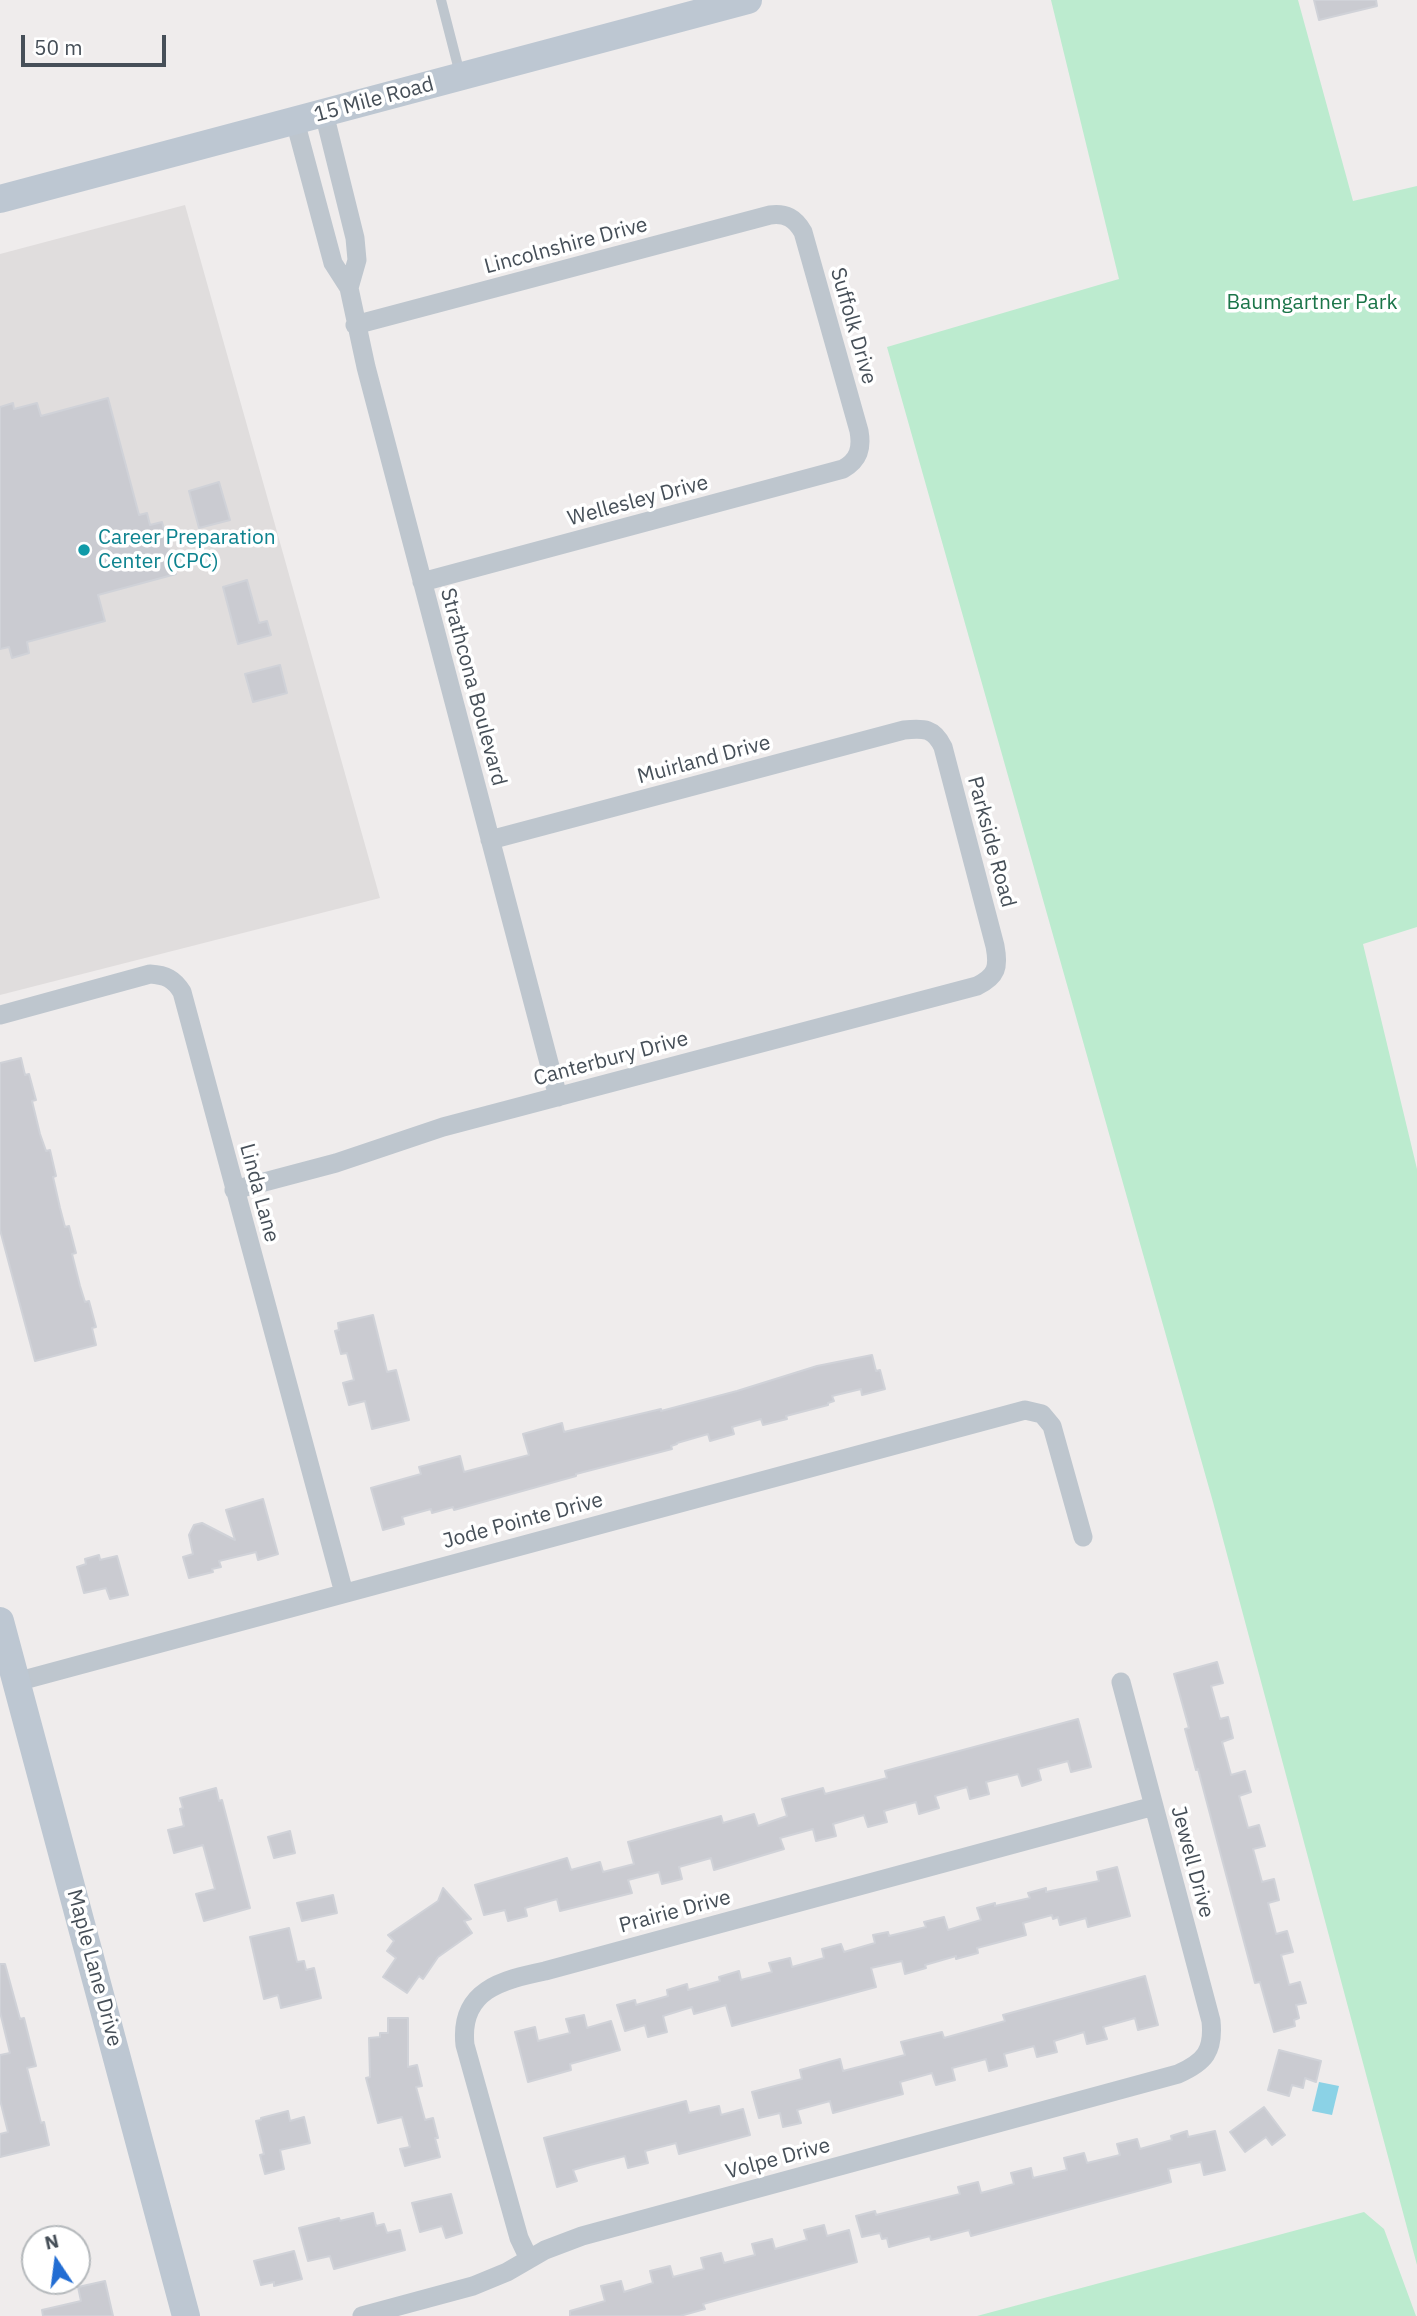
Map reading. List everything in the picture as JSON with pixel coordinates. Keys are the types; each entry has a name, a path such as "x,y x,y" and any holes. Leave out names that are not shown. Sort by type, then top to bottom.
{"main road":[{"name":"15 Mile Road","path":"0,199 748,0"},
{"name":"Maple Lane Drive","path":"0,1621 186,2316"}],"street":[{"name":"Strathcona Boulevard","path":"324,113 355,238 357,260 349,288"},
{"name":"Strathcona Boulevard","path":"295,121 333,263 349,288 355,325 558,1097"},
{"path":"320,213 348,206"},
{"name":"Lincolnshire Drive","path":"355,325 770,215 789,216"},
{"name":"Suffolk Drive","path":"789,216 798,222 803,232 859,431 859,453"},
{"name":"Wellesley Drive","path":"422,583 843,469 853,463 859,453"},
{"name":"Muirland Drive","path":"490,840 904,730 929,730"},
{"name":"Parkside Road","path":"929,730 938,737 943,747 998,958 996,970"},
{"name":"Canterbury Drive","path":"234,1190 336,1163 443,1127 977,986 989,980 996,970"},
{"name":"Linda Lane","path":"0,1015 150,974 163,975 175,981 182,992 344,1593"},
{"name":"Jode Pointe Drive","path":"16,1682 1025,1410 1035,1410 1042,1414 1052,1426 1083,1536"},
{"name":"Jewell Drive","path":"1121,1682 1211,2021 1213,2037 1208,2054"},
{"name":"Prairie Drive","path":"529,2259 519,2238 465,2045 464,2035 469,2012 476,1999 486,1990 517,1976 545,1971 1154,1806"},
{"name":"Volpe Drive","path":"362,2316 473,2286 507,2272 544,2250 582,2236 1178,2074 1192,2068 1208,2054"}],"lane":[{"path":"442,0 460,77"}],"shaded area":[{"name":"Career Preparation Center (CPC)","path":"185,205 380,898 0,995 0,254"}],"green space":[{"name":"Baumgartner Park","path":"1051,0 1298,0 1353,201 1417,186 1417,927 1363,944 1417,1169 1417,2265 1213,1502 887,347 1119,279"},
{"path":"1364,2212 1384,2229 1416,2316 977,2316"}],"water":[{"path":"1319,2082 1339,2086 1332,2115 1312,2111"}],"building":[{"path":"1314,0 1376,0 1377,6 1319,20"},
{"name":"Career Preparation Center (CPC)","path":"108,398 139,515 147,513 150,525 162,522 176,574 98,595 105,621 27,642 29,653 12,658 9,647 0,649 0,407 13,403 14,409 37,403 41,416"},
{"path":"219,482 230,520 199,528 189,491"},
{"path":"247,580 259,623 267,621 271,635 238,644 223,587"},
{"path":"280,665 287,693 253,702 245,674"},
{"path":"21,1058 25,1075 29,1074 36,1100 32,1101 40,1134 46,1151 50,1150 60,1208 65,1227 69,1226 76,1253 72,1254 80,1286 85,1302 89,1301 96,1327 92,1328 96,1345 35,1361 0,1230 0,1063"},
{"path":"373,1315 387,1372 396,1370 409,1420 372,1429 365,1401 349,1405 343,1383 354,1380 347,1353 341,1354 335,1331 339,1330 338,1323"},
{"path":"872,1355 876,1371 880,1370 885,1389 862,1395 861,1389 832,1396 834,1401 828,1405 786,1416 787,1419 763,1425 761,1419 732,1427 734,1434 710,1441 708,1434 677,1443 671,1446 672,1449 454,1510 453,1507 432,1513 431,1509 402,1517 404,1524 383,1530 371,1488 421,1474 419,1467 460,1456 464,1472 529,1455 523,1434 562,1423 564,1432 661,1411 817,1366"},
{"path":"263,1499 278,1554 258,1560 256,1552 219,1561 221,1567 212,1569 213,1572 189,1578 183,1557 193,1554 189,1535 194,1525 202,1523 235,1540 226,1510"},
{"path":"99,1555 100,1560 117,1556 128,1595 110,1599 106,1588 84,1593 77,1567 86,1564 85,1559"},
{"path":"1217,1662 1223,1683 1211,1686 1220,1719 1228,1717 1233,1738 1222,1742 1231,1775 1245,1771 1251,1792 1239,1796 1248,1828 1259,1825 1265,1846 1253,1849 1262,1882 1274,1879 1279,1900 1268,1903 1276,1934 1287,1931 1293,1952 1281,1955 1289,1985 1300,1982 1306,2003 1296,2005 1299,2018 1294,2020 1295,2026 1274,2032 1260,1982 1255,1983 1185,1729 1189,1728 1174,1674"},
{"path":"1078,1719 1091,1767 1071,1772 1068,1761 1038,1769 1041,1780 1022,1786 1018,1774 986,1782 989,1794 970,1799 967,1787 935,1796 939,1808 919,1814 916,1802 884,1811 887,1822 868,1827 864,1815 833,1824 836,1836 816,1841 813,1829 780,1838 784,1849 714,1870 711,1858 679,1867 682,1879 662,1884 659,1872 628,1880 632,1893 560,1911 557,1899 525,1908 527,1916 508,1921 505,1910 484,1915 475,1885 567,1858 571,1870 600,1862 603,1872 634,1864 628,1842 721,1816 723,1823 754,1814 758,1826 787,1816 782,1799 823,1788 825,1794 887,1778 885,1771"},
{"path":"216,1788 219,1801 222,1800 250,1908 204,1921 196,1894 215,1889 203,1845 174,1853 168,1830 184,1826 180,1798"},
{"path":"290,1831 295,1853 274,1858 268,1837"},
{"path":"1117,1867 1130,1916 1088,1927 1086,1918 1060,1925 1058,1917 1053,1919 1052,1915 1023,1923 1026,1935 977,1948 978,1953 956,1959 956,1956 905,1974 902,1961 871,1968 876,1987 732,2026 726,2005 694,2014 692,2007 663,2016 667,2032 648,2037 645,2025 625,2031 617,2005 635,2000 636,2005 668,1996 667,1990 687,1984 688,1990 720,1981 719,1977 739,1971 741,1980 772,1972 769,1963 790,1958 792,1967 824,1958 822,1949 841,1944 844,1952 875,1943 873,1935 888,1932 889,1936 926,1927 924,1922 944,1917 948,1930 981,1920 977,1908 1030,1898 1028,1893 1046,1888 1046,1892 1099,1881 1097,1872"},
{"path":"443,1888 471,1919 464,1921 472,1933 438,1957 423,1979 419,1976 407,1993 383,1977 396,1958 387,1951 394,1941 388,1935 438,1901"},
{"path":"333,1895 337,1913 302,1921 297,1903"},
{"path":"289,1928 297,1962 304,1961 306,1970 314,1968 321,1998 281,2008 278,1995 264,1999 250,1937"},
{"path":"0,1964 5,1964 20,2019 24,2018 36,2066 27,2068 49,2145 0,2157 0,2134 8,2132 0,2100 0,2055 10,2053 0,2012"},
{"path":"1145,1976 1158,2025 1138,2030 1135,2018 1103,2027 1107,2039 1087,2044 1084,2032 1054,2041 1057,2052 1037,2057 1034,2046 1004,2054 1007,2066 989,2071 986,2059 952,2068 955,2080 936,2085 932,2073 900,2082 903,2094 833,2113 830,2101 797,2110 801,2123 783,2127 780,2113 759,2118 752,2092 802,2079 800,2070 840,2059 843,2071 905,2055 901,2042 942,2032 944,2038 1005,2021 1003,2015"},
{"path":"584,2015 587,2028 611,2021 620,2050 570,2064 571,2070 528,2082 515,2032 535,2027 538,2041 570,2033 566,2019"},
{"path":"388,2018 408,2018 408,2067 417,2065 422,2086 416,2087 425,2120 433,2118 438,2138 435,2138 440,2157 405,2166 400,2149 410,2147 402,2117 378,2123 366,2078 370,2077 369,2038 388,2033"},
{"path":"1279,2050 1321,2061 1316,2082 1305,2078 1303,2088 1292,2085 1289,2096 1268,2090"},
{"path":"686,2101 689,2113 719,2106 721,2115 743,2109 750,2135 679,2154 676,2143 645,2151 648,2163 628,2168 625,2156 590,2165 573,2170 577,2181 557,2187 544,2138"},
{"path":"1264,2107 1285,2135 1272,2145 1266,2137 1245,2152 1230,2132"},
{"path":"288,2111 290,2121 304,2117 310,2143 280,2150 284,2169 265,2174 260,2155 264,2154 256,2121"},
{"path":"1187,2131 1188,2137 1215,2131 1225,2170 1204,2175 1201,2162 1168,2169 1171,2182 971,2236 969,2230 931,2240 930,2236 889,2247 887,2238 882,2239 880,2233 862,2237 856,2216 875,2211 876,2215 960,2194 958,2187 978,2182 981,2193 1014,2184 1011,2173 1031,2168 1033,2178 1067,2170 1064,2158 1084,2153 1087,2163 1120,2155 1117,2144 1137,2139 1140,2149 1172,2140 1171,2136"},
{"path":"451,2194 462,2233 446,2238 442,2226 420,2232 412,2203"},
{"path":"373,2213 376,2226 384,2224 387,2233 400,2230 405,2250 334,2269 330,2256 308,2261 299,2228"},
{"path":"824,2225 827,2236 849,2230 857,2262 703,2304 705,2309 680,2316 570,2316 570,2311 605,2301 601,2286 621,2281 624,2292 653,2283 650,2271 670,2266 673,2277 704,2269 701,2258 721,2253 724,2263 755,2255 752,2244 772,2239 775,2249 807,2240 804,2230"},
{"path":"294,2251 302,2279 274,2286 274,2282 261,2285 254,2261"},
{"path":"105,2281 113,2316 43,2316 42,2310 81,2301 80,2295 91,2295 91,2284"}],"place":[{"name":"Career Preparation Center (CPC)","path":"84,550"}]}
